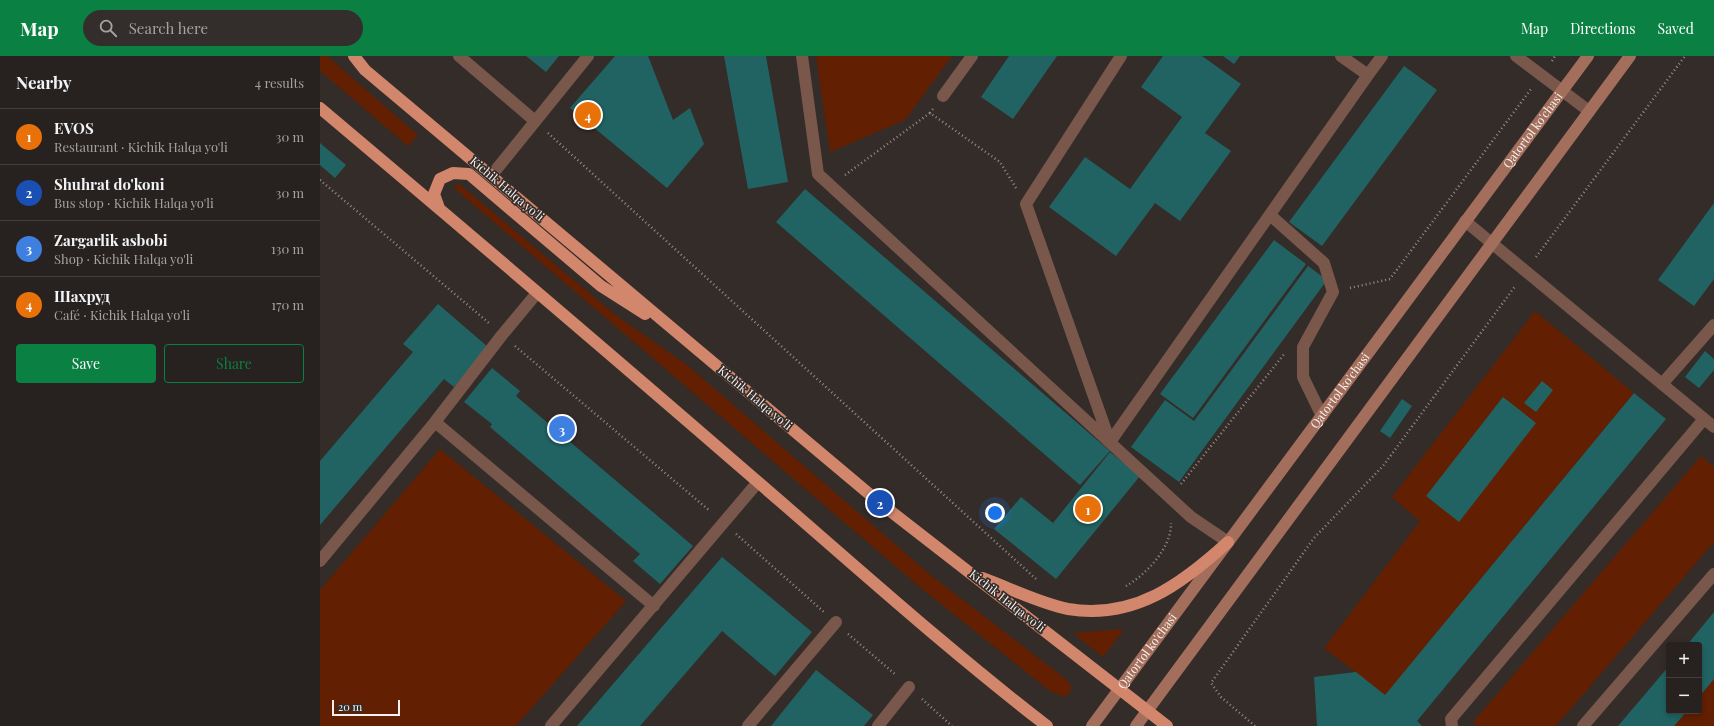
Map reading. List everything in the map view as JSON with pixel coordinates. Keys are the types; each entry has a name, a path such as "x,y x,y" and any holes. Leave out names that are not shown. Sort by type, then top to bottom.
{"highway":[{"name":"Kichik Halqa yo'li","path":"354,56 365,70 880,503 1167,726"},
{"path":"320,108 758,482 877,587 1047,726"},
{"path":"440,210 434,194 440,179 453,172 469,174 601,286 694,347"},
{"path":"972,575 1019,593 1067,608 1111,611 1129,607 1161,592 1197,570 1228,542"}],"main road":[{"name":"Qatortol ko'chasi","path":"1092,726 1588,56"},
{"path":"1136,726 1630,56"}],"street":[{"path":"459,56 535,121"},
{"path":"491,176 588,56"},
{"path":"802,56 818,174 1191,517 1228,542"},
{"path":"942,96 972,56"},
{"path":"1110,442 1026,204 1121,56"},
{"path":"1341,56 1368,75"},
{"path":"1110,442 1382,56"},
{"path":"1516,56 1590,110"},
{"path":"1270,215 1324,263 1333,292 1303,348 1303,377 1322,416"},
{"path":"1465,221 1714,427"},
{"path":"320,562 435,422 502,335 537,293"},
{"path":"1662,384 1714,324"},
{"path":"1452,726 1451,719 1704,419"},
{"path":"435,422 654,606"},
{"path":"551,726 758,482"},
{"path":"1583,726 1714,574"},
{"path":"748,726 836,622"},
{"path":"878,726 909,687"}],"path":[{"path":"1333,292 1390,279 1556,56"},
{"path":"1255,726 1221,697 1211,683 1314,538 1383,466 1685,56"},
{"path":"831,185 930,113 942,96"},
{"path":"930,113 1000,162 1026,204"},
{"path":"535,121 1028,573 1041,583"},
{"path":"320,180 724,523 952,726"},
{"path":"1120,590 1142,575 1158,556 1172,533 1170,498 1289,348"}],"shaded area":[{"path":"320,56 327,56 418,135 408,146 320,71"},
{"path":"816,56 952,56 905,120 830,152"},
{"path":"458,183 613,313 687,365 933,577 1067,680 1071,686 1070,693 1064,697 1050,691 922,589 454,188"},
{"path":"1535,311 1634,393 1385,695 1324,648 1420,521 1392,497"},
{"path":"440,449 626,601 516,726 320,726 320,590"},
{"path":"1701,456 1714,467 1714,542 1556,726 1477,726 1473,722"},
{"path":"1124,629 1103,657 1073,633"},
{"path":"1714,679 1714,726 1674,726 1684,714 1702,714 1702,693"}],"building":[{"path":"526,56 559,56 546,72"},
{"path":"615,56 648,56 673,120 690,108 704,144 667,188 570,108"},
{"path":"724,56 766,56 788,182 748,189"},
{"path":"1009,56 1057,56 1013,119 981,97"},
{"path":"1163,56 1202,56 1241,84 1205,133 1231,151 1180,221 1155,203 1116,256 1049,207 1085,157 1130,189 1182,117 1141,87"},
{"path":"1223,56 1240,56 1234,64"},
{"path":"1404,66 1437,90 1322,246 1289,222"},
{"path":"320,143 346,165 335,178 320,165"},
{"path":"805,189 1110,451 1080,485 776,222"},
{"path":"1714,203 1714,279 1694,306 1658,280"},
{"path":"1274,240 1306,264 1193,418 1160,394"},
{"path":"1308,266 1327,280 1179,482 1131,447 1165,400 1194,421"},
{"path":"438,304 488,347 454,387 444,379 320,525 320,461 413,352 403,344"},
{"path":"1705,351 1714,359 1714,370 1699,388 1685,377"},
{"path":"492,368 520,391 516,396 693,546 660,584 633,561 640,554 490,427 492,424 464,402"},
{"path":"1542,381 1553,390 1536,412 1524,403"},
{"path":"1634,393 1666,419 1417,721 1422,726 1317,726 1314,677 1356,672 1385,695"},
{"path":"1503,397 1536,423 1459,522 1426,496"},
{"path":"1402,399 1412,406 1390,438 1380,431"},
{"path":"1110,452 1140,476 1056,579 994,529 1021,497 1053,523"},
{"path":"722,557 812,632 775,676 722,631 640,726 577,726"},
{"path":"1714,612 1714,679 1702,693 1702,642 1689,642"},
{"path":"816,670 873,715 864,726 771,726"},
{"path":"1666,670 1666,714 1684,714 1674,726 1618,726"}],"place":[{"name":"Шахруд","path":"588,115"},
{"name":"Zargarlik asbobi","path":"562,429"},
{"name":"Shuhrat do'koni","path":"880,503"},
{"name":"EVOS","path":"1088,509"}]}
